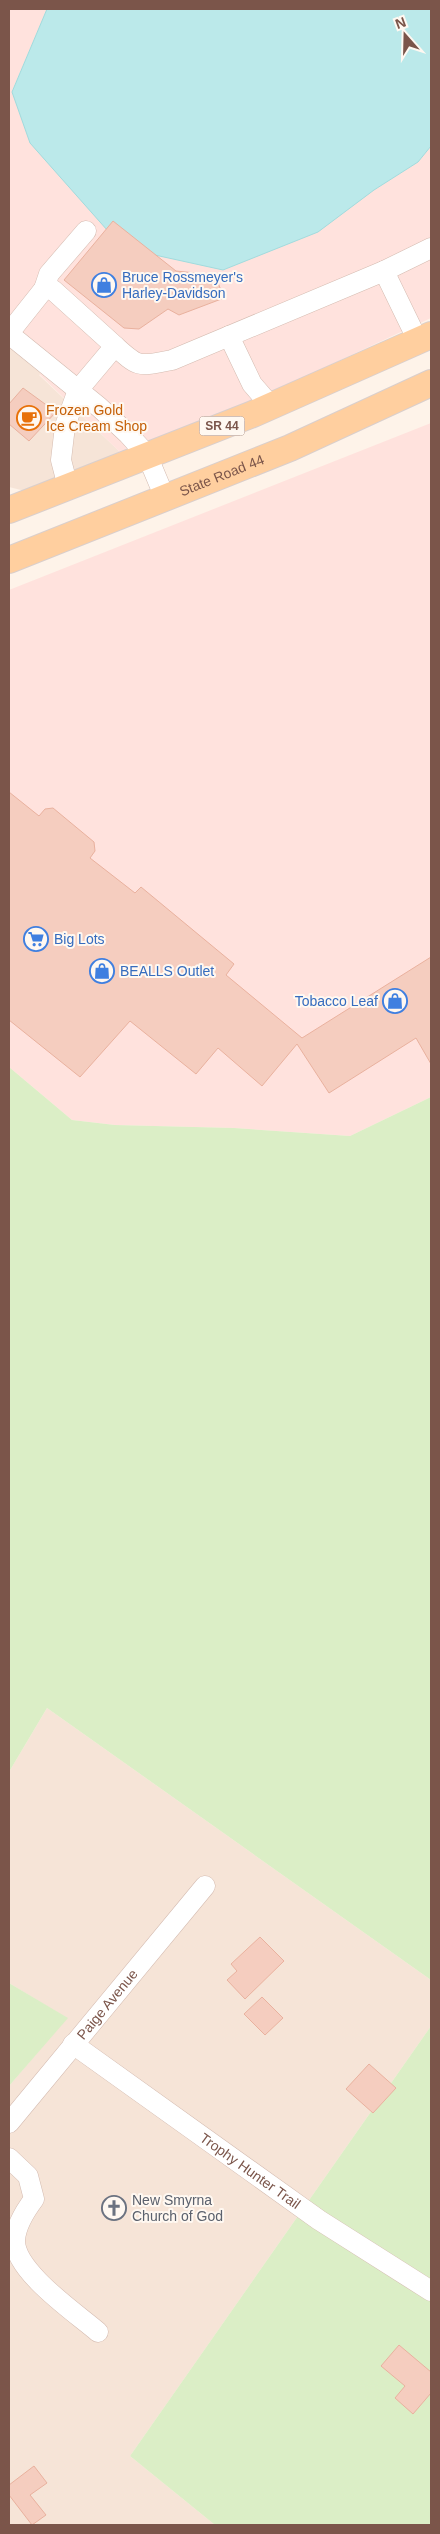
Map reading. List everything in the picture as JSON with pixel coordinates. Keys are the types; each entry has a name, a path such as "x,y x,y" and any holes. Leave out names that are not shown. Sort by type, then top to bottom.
{"main road":[{"name":"SR 44","path":"9,510 271,406 425,338"},
{"name":"State Road 44","path":"9,560 290,448 431,384"}],"street":[{"path":"86,230 50,274 44,289 9,334 121,427 147,455 165,498"},
{"path":"44,289 52,290 132,362 142,366 172,360 384,271 431,248"},
{"path":"384,271 425,338"},
{"path":"229,336 252,384 271,406"},
{"path":"68,486 61,460 65,426 78,390 115,346"},
{"name":"Paige Avenue","path":"9,2123 205,1886"},
{"name":"Trophy Hunter Trail","path":"73,2044 319,2220 431,2291"},
{"path":"9,2158 28,2176 34,2199 25,2211 18,2227 15,2241 18,2255 30,2273 98,2332"}],"shaded area":[{"path":"9,9 47,9 12,91 93,213 123,248 374,190 418,162 431,146 431,318 222,415 122,454 39,374 43,372 9,341"},
{"path":"9,341 44,372 39,375 122,454 25,491 9,487"},
{"path":"431,423 431,1097 350,1136 234,1128 115,1125 72,1120 9,1067 9,590"},
{"path":"47,1708 431,1980 431,2026 130,2456 215,2525 9,2525 9,2086 67,2018 9,1983 9,1772"}],"green space":[{"path":"9,1067 72,1120 115,1125 234,1128 350,1136 431,1097 431,1980 47,1708 9,1772"},
{"path":"9,1983 68,2018 9,2086"},
{"path":"431,2026 431,2525 215,2525 130,2456"}],"water":[{"path":"47,9 431,9 431,146 418,162 374,190 318,232 223,270 123,248 30,143 12,92"}],"building":[{"path":"113,221 176,271 215,275 224,298 179,315 168,309 139,329 124,328 64,280"},
{"name":"Frozen Gold Ice Cream Shop","path":"23,388 56,412 29,441 9,424 9,404"},
{"path":"9,792 39,816 45,809 53,808 94,842 95,851 90,858 135,893 141,887 234,964 226,975 302,1038 431,957 431,1064 416,1038 329,1093 297,1044 262,1086 218,1048 196,1074 130,1021 80,1077 9,1020"},
{"path":"260,1937 284,1961 245,1999 227,1980 237,1971 231,1964"},
{"path":"262,1997 283,2018 265,2035 244,2014"},
{"path":"369,2064 396,2088 373,2113 346,2089"},
{"path":"399,2345 431,2372 431,2393 413,2414 395,2398 405,2386 381,2366"},
{"path":"34,2466 47,2483 30,2495 46,2515 32,2525 9,2495 9,2485"}],"place":[{"name":"Bruce Rossmeyer's Harley-Davidson","path":"104,285"},
{"name":"Frozen Gold Ice Cream Shop","path":"29,418"},
{"name":"Big Lots","path":"36,939"},
{"name":"BEALLS Outlet","path":"102,971"},
{"name":"Tobacco Leaf","path":"395,1001"},
{"name":"New Smyrna Church of God","path":"114,2208"}]}
